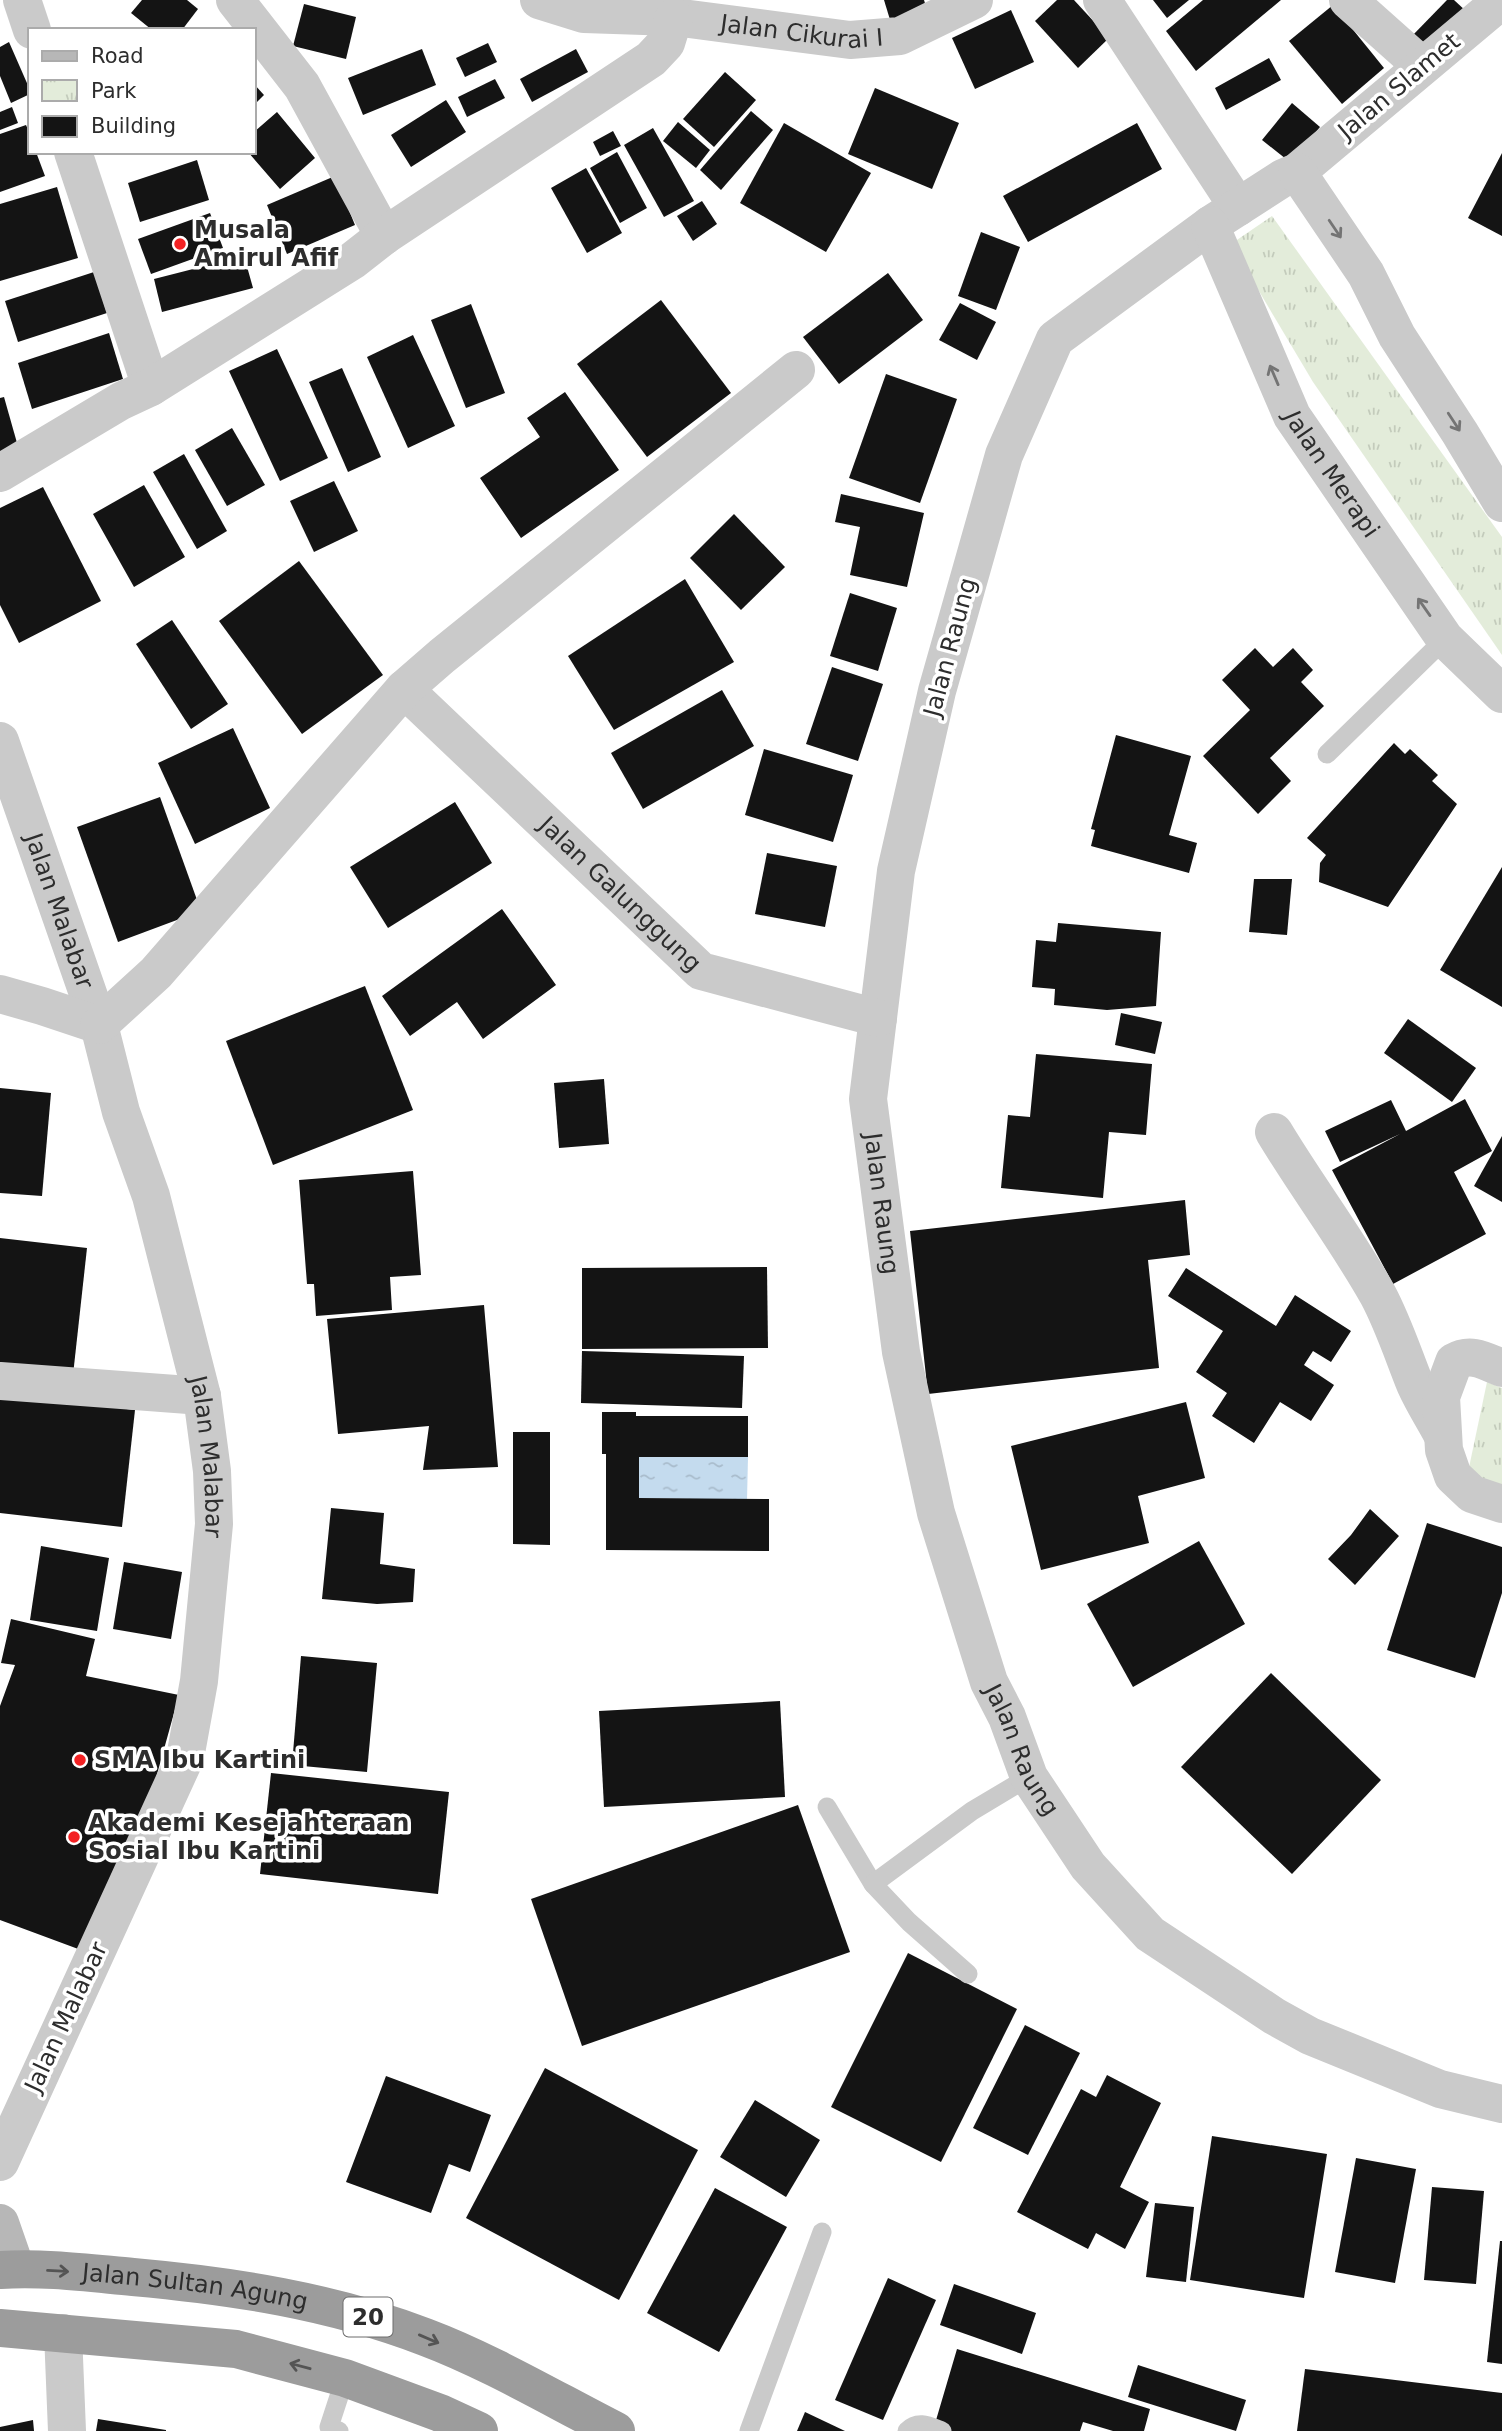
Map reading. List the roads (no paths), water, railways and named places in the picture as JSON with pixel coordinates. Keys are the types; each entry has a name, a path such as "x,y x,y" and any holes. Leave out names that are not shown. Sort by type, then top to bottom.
{"highway":[{"name":"Jalan Sultan Agung","path":"8,2269 99,2273 201,2283 290,2298 364,2316 427,2338 616,2431"},
{"path":"0,2328 236,2349 345,2378 440,2413 480,2431"}],"main road":[{"path":"0,2223 8,2269"}],"street":[{"path":"0,10 22,0 31,28"},
{"path":"235,0 302,86 384,236"},
{"name":"Jalan Cikurai I","path":"539,0 850,40 901,36 974,0"},
{"name":"Jalan Merapi","path":"1102,0 1192,133 1224,216 1292,416 1445,639 1502,694"},
{"path":"1348,0 1422,66"},
{"name":"Jalan Slamet","path":"1297,172 1502,0"},
{"path":"0,472 121,401 151,387 352,261 384,236 651,59 666,43 674,17"},
{"path":"74,154 151,387"},
{"path":"1297,172 1366,274 1397,336 1502,503"},
{"name":"Jalan Raung","path":"1297,172 1224,216 1055,339 1004,455 937,691 896,871 868,1099 903,1364 936,1513 989,1682 1007,1717 1029,1777 1088,1866 1150,1934 1274,2016 1310,2036 1440,2089 1502,2104"},
{"path":"0,994 99,1025 156,973 404,689 796,370"},
{"name":"Jalan Galunggung","path":"404,689 701,971 878,1018"},
{"name":"Jalan Malabar","path":"0,741 99,1025 121,1112 150,1196 202,1396 212,1471 214,1524 199,1681 185,1758 0,2162"},
{"path":"1274,1132 1301,1177 1344,1236 1377,1293 1389,1316 1417,1388 1443,1436"},
{"path":"1502,1368 1470,1356 1454,1362 1441,1397 1444,1450 1453,1476 1472,1494 1502,1504"},
{"path":"0,1381 202,1396"},
{"path":"63,2333 67,2431"}],"lane":[{"path":"1327,754 1445,639"},
{"path":"873,1884 972,1811 1029,1777"},
{"path":"827,1807 873,1884 909,1922 968,1975"},
{"path":"749,2431 822,2232"},
{"path":"339,2431 330,2427 345,2378"},
{"path":"907,2431 913,2425 925,2424 942,2431"}],"water":[{"path":"639,1457 748,1457 747,1500 639,1498"}],"place":[{"name":"Musala Amirul Afif","path":"180,244"},
{"name":"SMA Ibu Kartini","path":"80,1760"},
{"name":"Akademi Kesejahteraan Sosial Ibu Kartini","path":"74,1837"}]}
